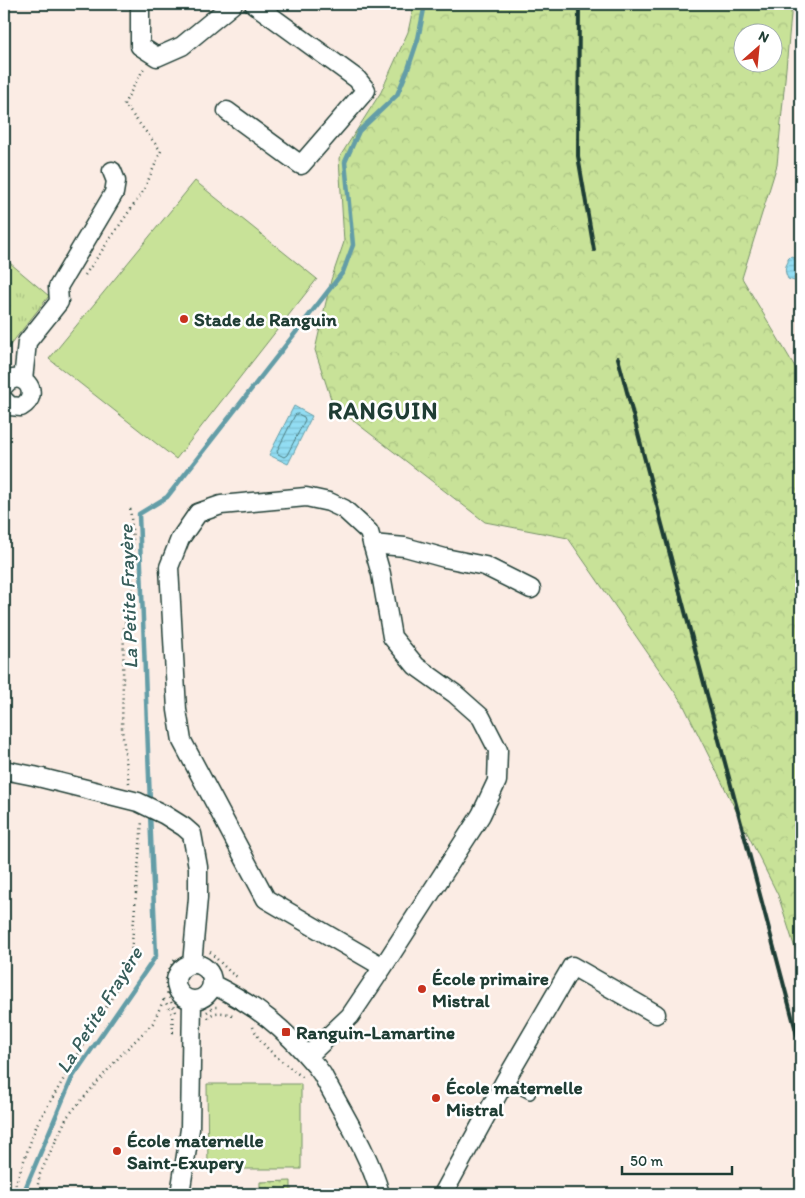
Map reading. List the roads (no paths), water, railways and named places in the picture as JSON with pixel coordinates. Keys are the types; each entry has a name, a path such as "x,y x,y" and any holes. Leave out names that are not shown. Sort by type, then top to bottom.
{"street":[{"path":"140,4 140,46 156,57 182,46 232,4"},
{"path":"227,111 301,165 366,90 357,80 254,4"},
{"path":"23,380 27,342 59,302 58,287 114,193 116,180 112,171"},
{"path":"4,386 14,378 23,380 30,387 31,391 29,401 21,406 6,408"},
{"path":"308,1056 350,1016 383,967 481,815 497,781 498,750 481,718 455,694 416,666 392,636 381,574 369,532 344,509 329,502 306,497 221,504 198,513 180,539 169,567 177,710 182,741 266,899 383,967"},
{"path":"372,544 405,547 485,566 531,589"},
{"path":"5,772 34,776 138,802 165,815 192,834 198,867 198,898 194,941 176,979 182,995 192,1000 203,998 211,989 212,978 206,969 186,958"},
{"path":"443,1194 505,1081 572,966 656,1014"},
{"path":"212,984 253,1006 272,1020 308,1056 322,1074 377,1181 380,1194"},
{"path":"180,1194 190,1129 185,1029 192,1000"}],"lane":[{"path":"505,1081 530,1094"}],"water":[{"path":"791,256 801,261 801,283 787,277 785,268"},
{"path":"294,406 312,416 288,464 269,455"}],"waterway":[{"name":"La Petite Frayère","path":"150,803 139,514 167,497 343,272 353,245 345,162 359,131 397,95 418,39 425,4"},
{"name":"La Petite Frayère","path":"23,1194 72,1078 156,956 150,813"}],"railway":[{"path":"579,4 578,156 594,250"},
{"path":"618,358 801,1050"}],"place":[{"name":"Stade de Ranguin","path":"184,319"},
{"name":"École primaire Mistral","path":"422,989"},
{"name":"Ranguin-Lamartine","path":"286,1032"},
{"name":"École maternelle Mistral","path":"436,1098"},
{"name":"École maternelle Saint-Exupery","path":"117,1151"}],"district":[{"name":"RANGUIN","path":"383,411"}]}
